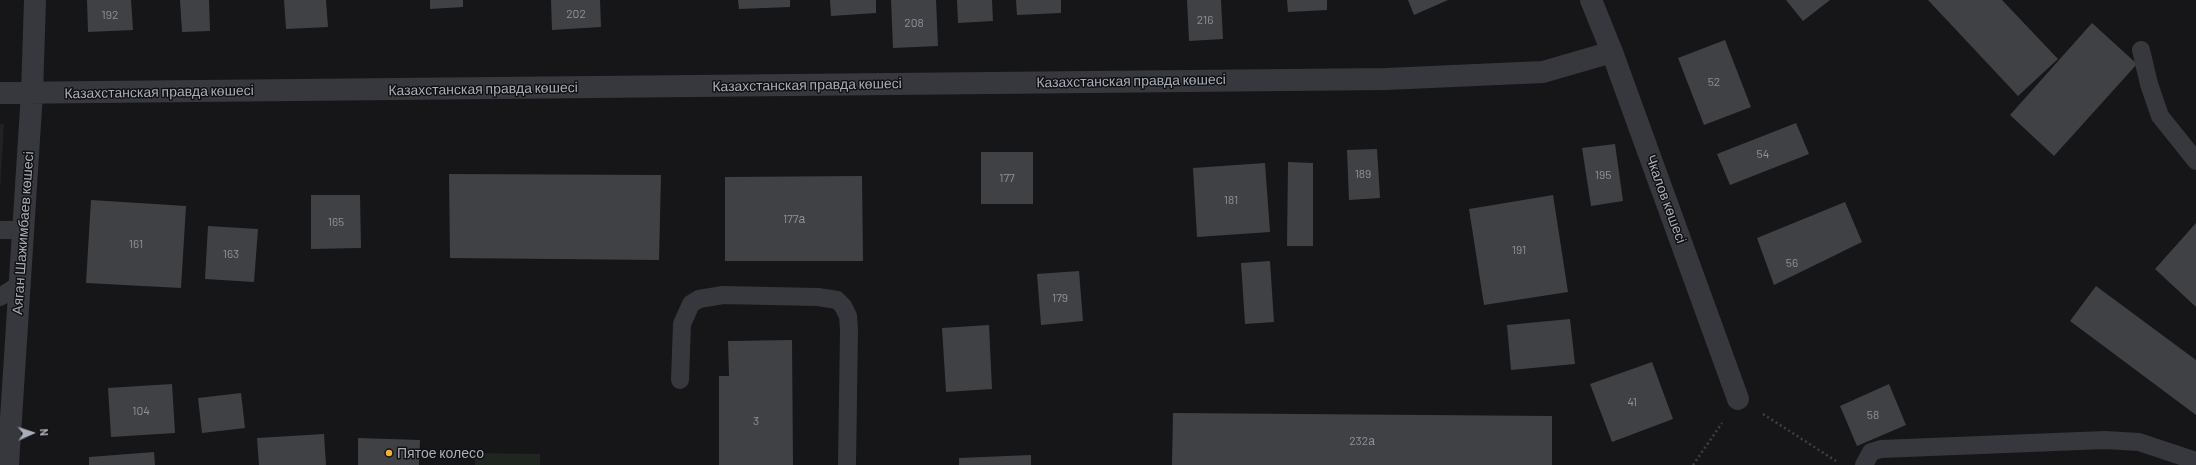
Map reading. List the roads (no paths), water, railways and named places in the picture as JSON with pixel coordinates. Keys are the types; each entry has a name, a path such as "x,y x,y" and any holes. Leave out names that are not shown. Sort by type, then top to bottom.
{"street":[{"name":"Аяган Шажимбаев көшесі","path":"8,465 32,94 35,0"},
{"name":"Чкалов көшесі","path":"1591,0 1612,52 1738,399"},
{"name":"Казахстанская правда көшесі","path":"0,93 32,94 1386,79 1543,72 1612,52"}],"lane":[{"path":"2141,50 2148,84 2160,116 2196,161"},
{"path":"0,230 23,230"},
{"path":"0,297 19,285"},
{"path":"680,380 682,324 691,304 699,299 723,295 818,296 837,300 843,306 848,316 849,330 847,465"},
{"path":"1864,465 1871,452 1881,449 2105,440 2139,442 2196,461"}],"place":[{"name":"Пятое колесо","path":"389,453"}]}
